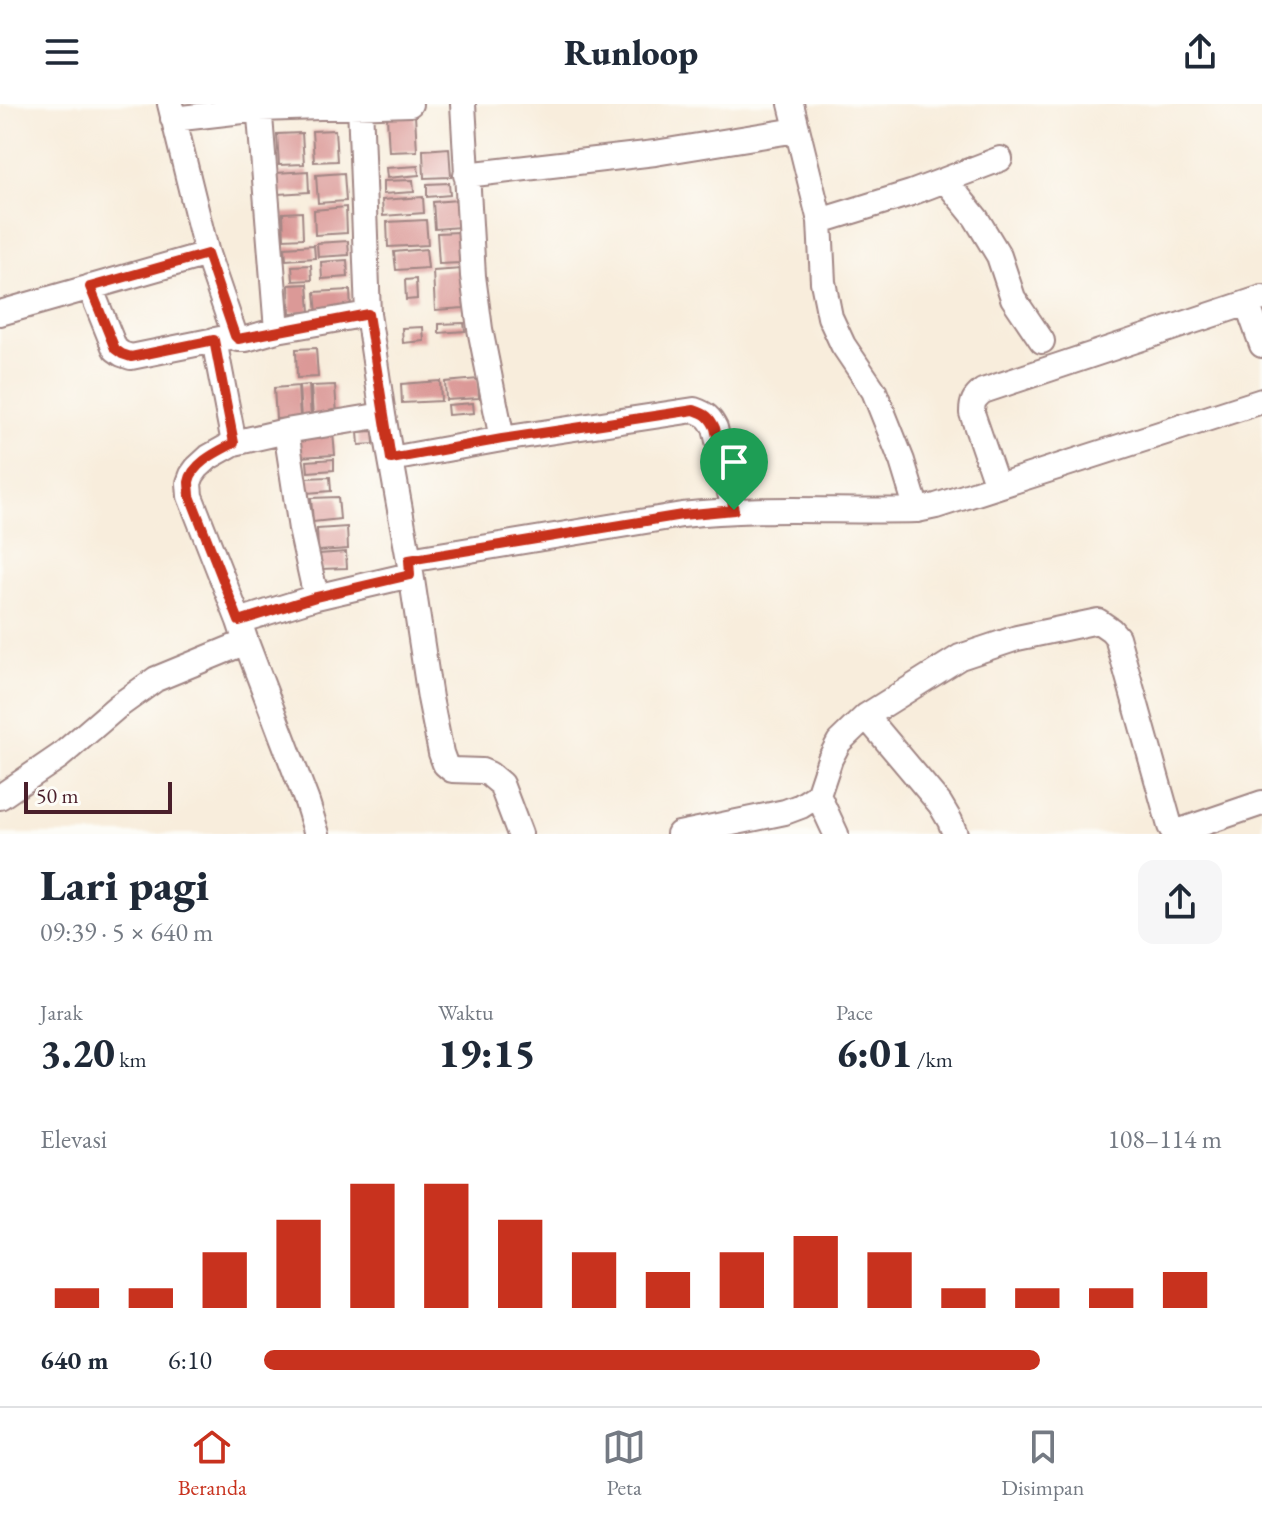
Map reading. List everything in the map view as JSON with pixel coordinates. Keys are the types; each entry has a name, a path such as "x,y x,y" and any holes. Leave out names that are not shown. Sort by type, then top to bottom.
{"street":[{"path":"234,443 225,338 172,111 260,106 410,104"},
{"path":"463,104 473,276 502,439"},
{"path":"791,104 820,221 823,282 830,317 843,345 874,391 902,461 917,510"},
{"path":"360,105 368,314 442,759 452,770 482,771 495,779 505,792 520,834"},
{"path":"260,106 277,330"},
{"path":"466,175 655,153 797,130"},
{"path":"820,221 911,193 1000,159"},
{"path":"945,180 976,218 999,256 1013,298 1042,341"},
{"path":"0,313 207,254"},
{"path":"90,287 115,349 131,357 225,338 246,339 277,330 368,314"},
{"path":"997,486 972,413 975,396 983,391 1254,300 1262,345"},
{"path":"0,797 60,756 117,707 156,679 243,631 316,597 410,568 682,515 734,510 917,510 1262,401"},
{"path":"391,459 694,410 704,413 715,428 734,510"},
{"path":"317,834 190,496 189,483 192,475 209,457 234,443 383,415"},
{"path":"286,431 301,529 316,597"},
{"path":"679,834 801,806 818,795 839,742 866,716 960,657 1017,638 1098,621 1117,637 1172,832 1262,803"},
{"path":"866,716 940,804 955,834"},
{"path":"818,795 836,834"}],"building":[{"path":"415,115 417,151 389,152 387,117"},
{"path":"335,130 337,161 314,162 312,131"},
{"path":"302,133 304,164 279,165 277,134"},
{"path":"449,148 451,177 424,178 423,150"},
{"path":"418,166 419,175 387,178 386,168"},
{"path":"308,171 309,192 278,194 276,173"},
{"path":"344,173 346,201 318,203 316,175"},
{"path":"413,180 414,192 383,194 383,181"},
{"path":"449,183 450,195 427,197 427,184"},
{"path":"423,197 424,213 383,216 382,200"},
{"path":"458,200 460,227 435,229 433,202"},
{"path":"346,207 347,233 315,235 314,210"},
{"path":"302,212 303,238 284,239 283,213"},
{"path":"426,220 428,245 388,247 387,222"},
{"path":"460,232 461,263 439,264 437,233"},
{"path":"348,241 349,255 318,257 317,243"},
{"path":"314,245 315,258 286,260 285,247"},
{"path":"426,249 428,268 396,270 394,252"},
{"path":"347,260 348,277 322,279 321,262"},
{"path":"311,265 312,280 293,281 292,266"},
{"path":"462,269 464,308 435,310 433,271"},
{"path":"416,279 417,299 406,300 405,280"},
{"path":"308,284 310,312 290,313 289,285"},
{"path":"350,290 351,312 317,314 315,292"},
{"path":"464,323 465,331 439,333 439,324"},
{"path":"423,327 424,341 403,343 402,328"},
{"path":"316,348 318,377 297,378 296,349"},
{"path":"478,379 479,398 446,400 445,382"},
{"path":"440,381 441,401 402,403 401,384"},
{"path":"309,385 311,418 301,418 299,386"},
{"path":"335,385 337,415 313,417 311,386"},
{"path":"298,386 300,418 276,419 274,388"},
{"path":"473,403 474,413 448,415 447,405"},
{"path":"373,431 374,444 359,445 358,432"},
{"path":"333,433 335,455 297,457 295,436"},
{"path":"334,459 334,470 308,472 307,461"},
{"path":"330,477 331,491 307,493 306,478"},
{"path":"338,497 340,519 313,522 311,498"},
{"path":"347,527 348,549 318,551 317,529"},
{"path":"346,552 347,568 320,569 319,554"}],"route":[{"path":"207,254 238,339 368,314 391,459 694,410 704,413 715,428 734,510 682,515 409,560 410,575 316,597 239,621 190,496 189,483 197,468 234,443 214,340 131,357 122,354 115,349 90,287 207,254"}]}
